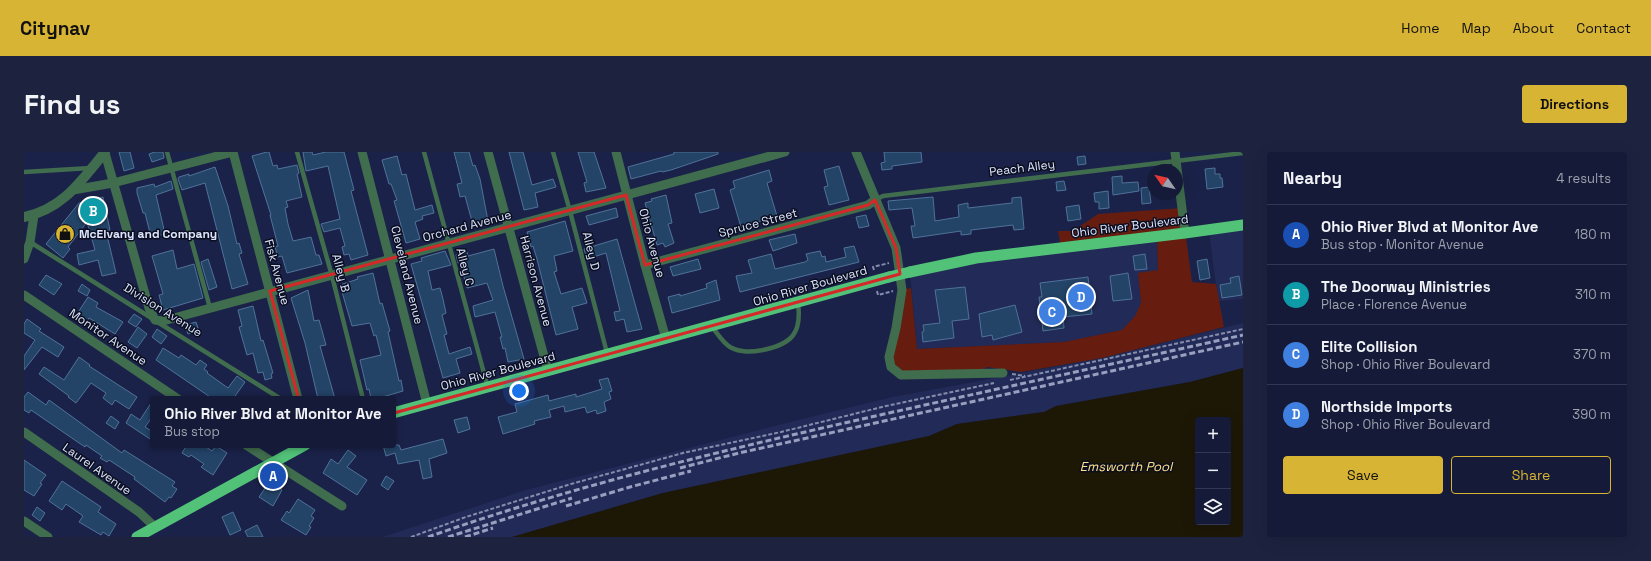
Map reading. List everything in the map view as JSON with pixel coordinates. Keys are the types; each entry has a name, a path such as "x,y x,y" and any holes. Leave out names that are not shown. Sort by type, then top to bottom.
{"highway":[{"name":"Ohio River Boulevard","path":"396,412 910,272 976,258 1243,225"},
{"path":"137,537 271,462 299,448"}],"street":[{"path":"24,259 30,242 29,216 47,211 73,190 105,152"},
{"path":"105,152 148,308 155,320"},
{"path":"73,190 113,183 233,152"},
{"name":"Fisk Avenue","path":"233,152 297,396"},
{"name":"Cleveland Avenue","path":"362,152 391,259 427,404"},
{"name":"Harrison Avenue","path":"488,152 548,371"},
{"name":"Ohio Avenue","path":"616,152 626,195 666,339"},
{"name":"Orchard Avenue","path":"155,320 163,321 270,291 332,276 785,152"},
{"path":"856,152 896,248 902,290 896,328 889,357 891,367 901,375 1003,377"},
{"path":"1176,156 1185,233"},
{"name":"Spruce Street","path":"645,265 868,205 875,200"},
{"name":"Monitor Avenue","path":"24,296 174,396"},
{"name":"Laurel Avenue","path":"24,432 138,512 155,527"},
{"path":"250,448 342,506"},
{"path":"24,521 48,537"}],"lane":[{"path":"167,152 210,308"},
{"name":"Alley B","path":"297,152 332,276 362,396"},
{"name":"Alley C","path":"424,152 488,388"},
{"name":"Alley D","path":"553,152 608,355"},
{"name":"Peach Alley","path":"875,200 882,196 1176,156 1243,153"},
{"path":"24,172 92,168"},
{"name":"Division Avenue","path":"30,242 276,396"},
{"path":"712,327 726,344 739,351 750,352 780,346 795,333 800,320 798,303"}],"path":[{"path":"874,270 873,267 888,263"},
{"path":"877,291 878,295 891,291"},
{"path":"1003,377 1027,376 1243,329"},
{"path":"1003,377 1027,376"},
{"path":"412,537 466,517 572,484 683,454 782,432 886,406 996,383"}],"highlighted area":[{"path":"626,195 645,265 868,205 875,200 896,248 900,274 394,413 316,439 302,412 270,291"}],"shaded area":[{"path":"1182,208 1192,282 1216,284 1224,327 1102,358 1021,372 987,367 980,372 912,375 891,367 902,290 911,288 917,349 1064,342 1122,330 1135,316 1141,303 1138,273 1158,270 1157,237 1061,248 1058,231 1073,231 1098,214"},
{"path":"1243,225 1243,299 1218,301 1209,230"},
{"path":"1157,237 1158,270 1138,274 1141,303 1135,316 1122,330 1064,342 917,349 910,272"},
{"path":"1243,323 1243,368 1190,382 1056,406 1044,412 957,424 929,436 663,493 512,537 383,537 526,490 794,421 893,397 1102,358"}],"water":[{"name":"Emsworth Pool","path":"1243,368 1243,537 512,537 663,493 929,436 957,424 1044,412 1056,406 1190,382"}],"building":[{"path":"119,152 130,152 134,168 124,171"},
{"path":"163,152 164,158 152,162 149,154"},
{"path":"269,152 273,166 277,165 278,169 297,165 299,173 297,174 302,197 286,201 288,207 285,208 288,224 293,241 311,237 316,255 319,255 322,264 287,273 282,256 278,257 275,247 278,246 271,215 252,156"},
{"path":"303,152 312,152 313,155 326,152 344,152 354,190 351,191 368,255 351,260 349,254 344,255 342,247 345,246 340,228 324,232 321,224 340,219 328,166 306,171"},
{"path":"454,152 469,152 473,166 475,165 480,179 488,221 473,225 465,196 460,197 457,184 462,183"},
{"path":"509,152 523,152 532,185 553,179 556,187 535,193 538,207 524,210"},
{"path":"578,152 594,152 606,188 586,192 584,183 587,182"},
{"path":"674,152 718,152 718,154 671,170 661,171 631,179 628,167 674,154"},
{"path":"884,152 921,152 922,162 892,166 892,169 882,170 881,163 885,162"},
{"path":"397,156 402,175 406,174 415,210 432,205 434,213 422,216 423,219 415,222 420,239 406,243 394,201 397,200 391,184 389,184 382,160"},
{"path":"1085,156 1086,164 1078,165 1077,157"},
{"path":"839,166 849,200 829,205 824,187 828,186 824,170"},
{"path":"215,167 228,206 237,244 239,243 242,253 239,254 248,284 232,289 205,183 182,190 178,179 179,177 189,174 189,176"},
{"path":"1215,168 1215,174 1220,174 1220,178 1222,178 1223,187 1207,189 1205,169"},
{"path":"769,170 772,181 767,183 777,216 741,227 730,190 735,188 733,181"},
{"path":"1122,176 1122,183 1138,182 1139,191 1113,195 1112,177"},
{"path":"171,181 173,189 156,195 165,234 151,237 145,213 143,213 137,193 137,188 154,184 155,187"},
{"path":"1064,181 1066,190 1057,191 1056,182"},
{"path":"1147,187 1147,200 1151,200 1151,203 1142,204 1141,188"},
{"path":"714,189 719,208 700,213 695,194"},
{"path":"1108,191 1109,208 1099,209 1099,202 1095,202 1094,193"},
{"path":"666,195 672,223 668,224 674,243 665,247 663,243 657,245 645,203 652,201 651,199"},
{"path":"103,197 110,230 106,231 116,273 102,276 98,260 79,265 77,254 95,250 87,222 68,247 70,249 63,258 46,244 79,203"},
{"path":"933,197 935,221 959,217 958,205 968,203 968,208 1012,203 1012,198 1021,197 1024,229 1014,230 1013,225 971,230 971,234 961,235 961,231 913,238 911,226 915,226 912,208 889,210 888,201"},
{"path":"1079,205 1081,219 1068,221 1066,207"},
{"path":"616,208 618,217 589,225 586,216"},
{"path":"866,215 869,226 859,228 856,217"},
{"path":"565,221 573,251 554,256 557,271 554,272 561,294 582,288 587,303 572,307 578,329 556,335 537,259 533,246 531,247 527,232"},
{"path":"795,234 797,243 773,251 769,240"},
{"path":"617,239 642,329 627,332 624,319 616,321 614,312 620,311 606,253 587,259 584,249"},
{"path":"854,246 859,262 740,292 736,276 752,273 748,260 771,254 775,269 805,262 808,260 806,254 820,251 822,257 825,256 826,262 846,257 844,248"},
{"path":"494,249 524,359 508,362 505,348 503,349 500,337 502,337 495,312 475,317 473,306 493,300 487,283 467,288 460,262 458,263 456,255 467,252 468,256"},
{"path":"173,250 177,269 194,264 203,298 163,310 159,295 163,294 152,256"},
{"path":"445,251 451,265 428,271 432,290 440,288 443,299 446,313 442,315 447,334 444,335 449,354 470,347 472,354 456,359 460,373 443,378 411,264 422,261 421,258"},
{"path":"1145,254 1147,269 1135,270 1133,256"},
{"path":"208,259 217,287 209,290 201,262"},
{"path":"698,259 701,269 673,276 670,267"},
{"path":"1207,259 1210,278 1200,280 1197,261"},
{"path":"373,273 380,304 382,303 390,331 388,332 399,381 401,380 403,391 386,396 370,396 369,389 367,390 360,360 381,355 376,335 374,336 370,323 352,326 340,285 358,279 357,277"},
{"path":"1128,273 1132,299 1113,301 1110,276"},
{"path":"46,275 62,284 54,295 39,285"},
{"path":"1239,276 1242,295 1222,298 1220,285 1231,283 1230,278"},
{"path":"1088,277 1092,314 1063,317 1064,328 1043,331 1039,297 1042,297 1040,283"},
{"path":"716,280 720,300 672,313 668,297 680,294 680,296 707,288 706,284"},
{"path":"82,284 90,290 87,296 78,291"},
{"path":"965,287 969,319 952,321 954,338 923,342 923,325 940,323 935,290"},
{"path":"308,290 314,321 319,320 326,345 320,346 334,396 317,396 305,343 291,298"},
{"path":"88,297 98,303 96,307 123,322 115,334 89,318 87,321 77,314"},
{"path":"1015,305 1022,332 993,340 992,335 982,337 979,314"},
{"path":"253,306 261,341 263,340 273,373 271,374 272,378 265,380 263,372 258,373 253,353 247,355 239,327 242,326 238,310"},
{"path":"134,314 142,319 136,327 128,322"},
{"path":"27,319 41,329 39,331 64,347 58,357 42,347 24,370 24,356 35,340 24,333 24,324"},
{"path":"196,322 199,331 188,334 185,325"},
{"path":"138,327 147,334 137,348 128,342"},
{"path":"157,329 167,336 161,344 152,337"},
{"path":"163,348 179,358 181,355 196,365 200,360 207,365 204,369 208,372 207,373 228,388 237,376 245,382 235,396 209,396 156,360"},
{"path":"79,357 90,365 89,366 137,397 129,409 115,400 112,405 103,398 106,393 91,383 76,403 39,374 44,367 64,380"},
{"path":"608,378 612,391 609,392 611,399 604,402 606,411 597,414 596,410 587,413 585,407 565,412 564,406 549,410 551,417 534,421 535,424 503,434 498,417 517,412 515,404 548,395 549,401 576,394 576,397 602,389 599,380"},
{"path":"28,392 46,405 49,400 122,453 124,450 175,482 172,486 177,489 171,498 169,497 165,502 134,479 135,477 109,460 107,462 100,458 102,456 86,445 85,447 31,410 29,413 24,410 24,397"},
{"path":"150,405 150,420 145,427 150,430 150,439 126,423 131,414 140,420"},
{"path":"111,416 119,422 115,429 106,423"},
{"path":"467,417 470,429 458,433 454,420"},
{"path":"443,439 447,453 429,459 432,477 423,479 419,460 398,464 395,453 386,456 384,448 396,448 396,445 399,445 401,450"},
{"path":"185,448 208,448 212,451 214,448 219,448 227,453 213,475 201,467 204,464 191,455 189,457 182,453"},
{"path":"348,450 356,456 347,467 367,480 357,495 323,473 331,459 338,464"},
{"path":"24,460 46,475 40,483 42,484 34,496 24,490"},
{"path":"386,476 394,481 388,490 381,485"},
{"path":"62,481 101,507 98,512 116,524 109,536 103,532 101,535 79,522 83,516 66,504 62,510 49,501"},
{"path":"270,481 282,490 273,506 259,497"},
{"path":"298,499 315,510 311,516 314,518 309,526 311,527 306,535 281,520 287,511 289,513"},
{"path":"37,507 45,513 40,521 32,515"},
{"path":"233,512 241,530 230,535 222,517"},
{"path":"257,525 263,537 248,537 245,531"}],"railway":[{"path":"428,537 484,518 652,469 880,415 1243,335"},
{"path":"680,468 739,453 1243,342"},
{"path":"566,506 691,471"},
{"path":"448,537 572,498"},
{"path":"465,537 493,528"}],"place":[{"name":"The Doorway Ministries","path":"93,211"},
{"name":"McElvany and Company","path":"65,234"},
{"name":"Northside Imports","path":"1081,297"},
{"name":"Elite Collision","path":"1052,312"},
{"name":"Ohio River Blvd at Monitor Ave","path":"273,476"}]}
